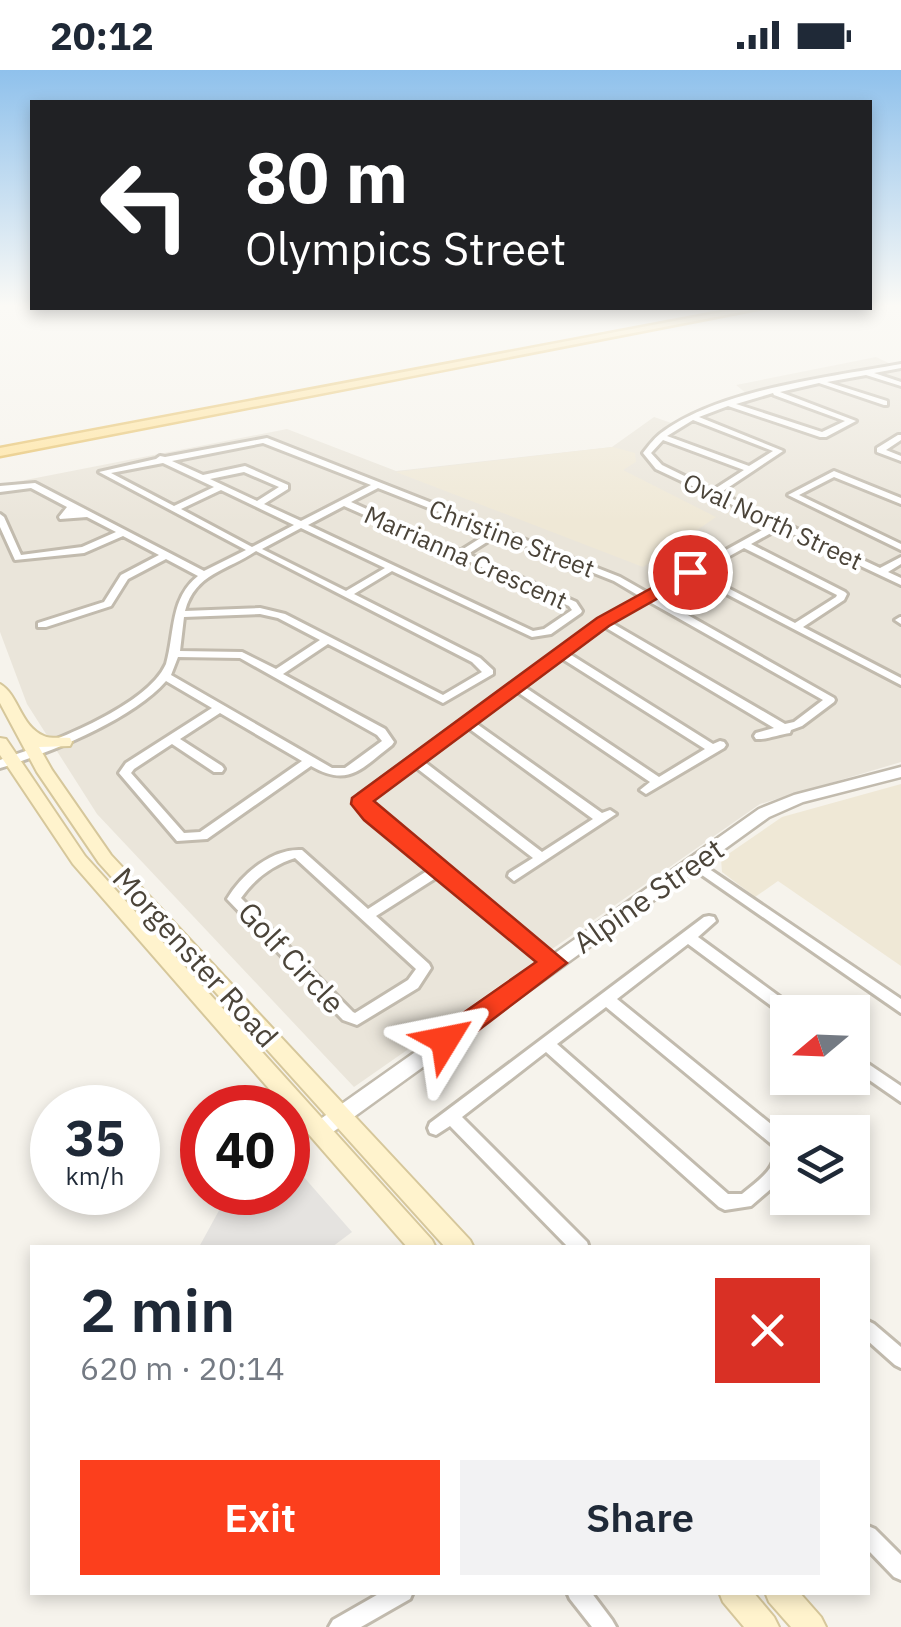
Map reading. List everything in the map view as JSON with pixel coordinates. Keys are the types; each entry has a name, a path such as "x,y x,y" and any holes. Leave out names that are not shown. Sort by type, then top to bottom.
{"main road":[{"path":"0,452 391,378"},
{"name":"Morgenster Road","path":"0,689 34,753 105,858 459,1245"},
{"path":"14,718 36,740 64,742"},
{"name":"Morgenster Road","path":"0,744 5,763 79,860 421,1245"},
{"path":"736,1595 764,1627"},
{"path":"782,1595 810,1627"}],"street":[{"path":"663,437 724,402 843,378"},
{"path":"820,382 884,403"},
{"path":"724,402 820,435 833,433 852,420 773,392"},
{"path":"694,418 778,449 714,493"},
{"path":"663,437 751,470"},
{"name":"Oval North Street","path":"663,437 650,447 648,456 656,465 901,582"},
{"path":"901,437 880,450 901,459"},
{"name":"Christine Street","path":"174,510 103,473 109,468 261,439 646,595 827,696 828,703 786,730"},
{"name":"Marrianna Crescent","path":"160,458 532,634 547,632 577,611 572,604 345,503"},
{"path":"200,478 243,469 284,487 258,504"},
{"path":"901,501 834,474 792,494 901,547"},
{"path":"0,489 32,484 73,506 64,517 87,514 206,576"},
{"path":"5,763 64,742 166,676 176,654 187,593 206,576 376,486"},
{"path":"174,510 220,487"},
{"path":"174,510 484,664 489,672 443,700 269,612 183,614"},
{"path":"0,517 18,558 84,550 123,532"},
{"path":"554,963 362,804 368,793 603,622 780,524"},
{"path":"461,554 497,532"},
{"path":"744,544 842,594 842,598 794,627"},
{"path":"42,624 112,602 124,577 166,555"},
{"path":"880,572 901,560"},
{"path":"346,595 391,568"},
{"path":"690,572 901,682"},
{"path":"603,622 786,730"},
{"path":"277,673 327,640"},
{"path":"166,676 330,772 345,773 388,740 237,653 176,654"},
{"path":"515,686 652,786 716,746 562,654"},
{"path":"221,707 130,766 126,777 185,839 203,836 310,761"},
{"path":"468,722 606,816 514,876"},
{"path":"760,736 786,730"},
{"path":"172,739 218,769"},
{"path":"414,760 542,858"},
{"name":"Alpine Street","path":"319,1131 781,804 901,772"},
{"name":"Golf Circle","path":"298,853 368,915 425,971 354,1019 234,899 240,888 282,856 298,853"},
{"path":"693,863 901,1007"},
{"path":"368,915 438,870"},
{"path":"436,1128 709,922"},
{"path":"689,937 770,997"},
{"path":"547,1044 724,1202 745,1202 785,1163 787,1153 782,1143 607,999"},
{"path":"870,1073 901,1096"},
{"path":"451,1116 578,1245"},
{"path":"870,1332 901,1359"},
{"path":"870,1538 901,1570"},
{"path":"340,1627 371,1619 399,1595"},
{"path":"579,1595 605,1627"}],"shaded area":[{"path":"773,378 901,378 901,762 760,804 354,1087 97,814 27,704 0,632 0,485 287,429 396,471 612,447 654,417 683,427 721,405 751,397 736,385"},
{"path":"613,447 635,453 636,462 623,470 716,517 643,567 396,472"},
{"path":"901,784 901,966 778,881 755,897 722,872 721,859 782,817"},
{"path":"310,1184 352,1232 335,1245 200,1245 217,1215 310,1215"}],"route":[{"path":"445,1040 554,963 372,815 362,804 363,798 603,622 690,572"}]}
